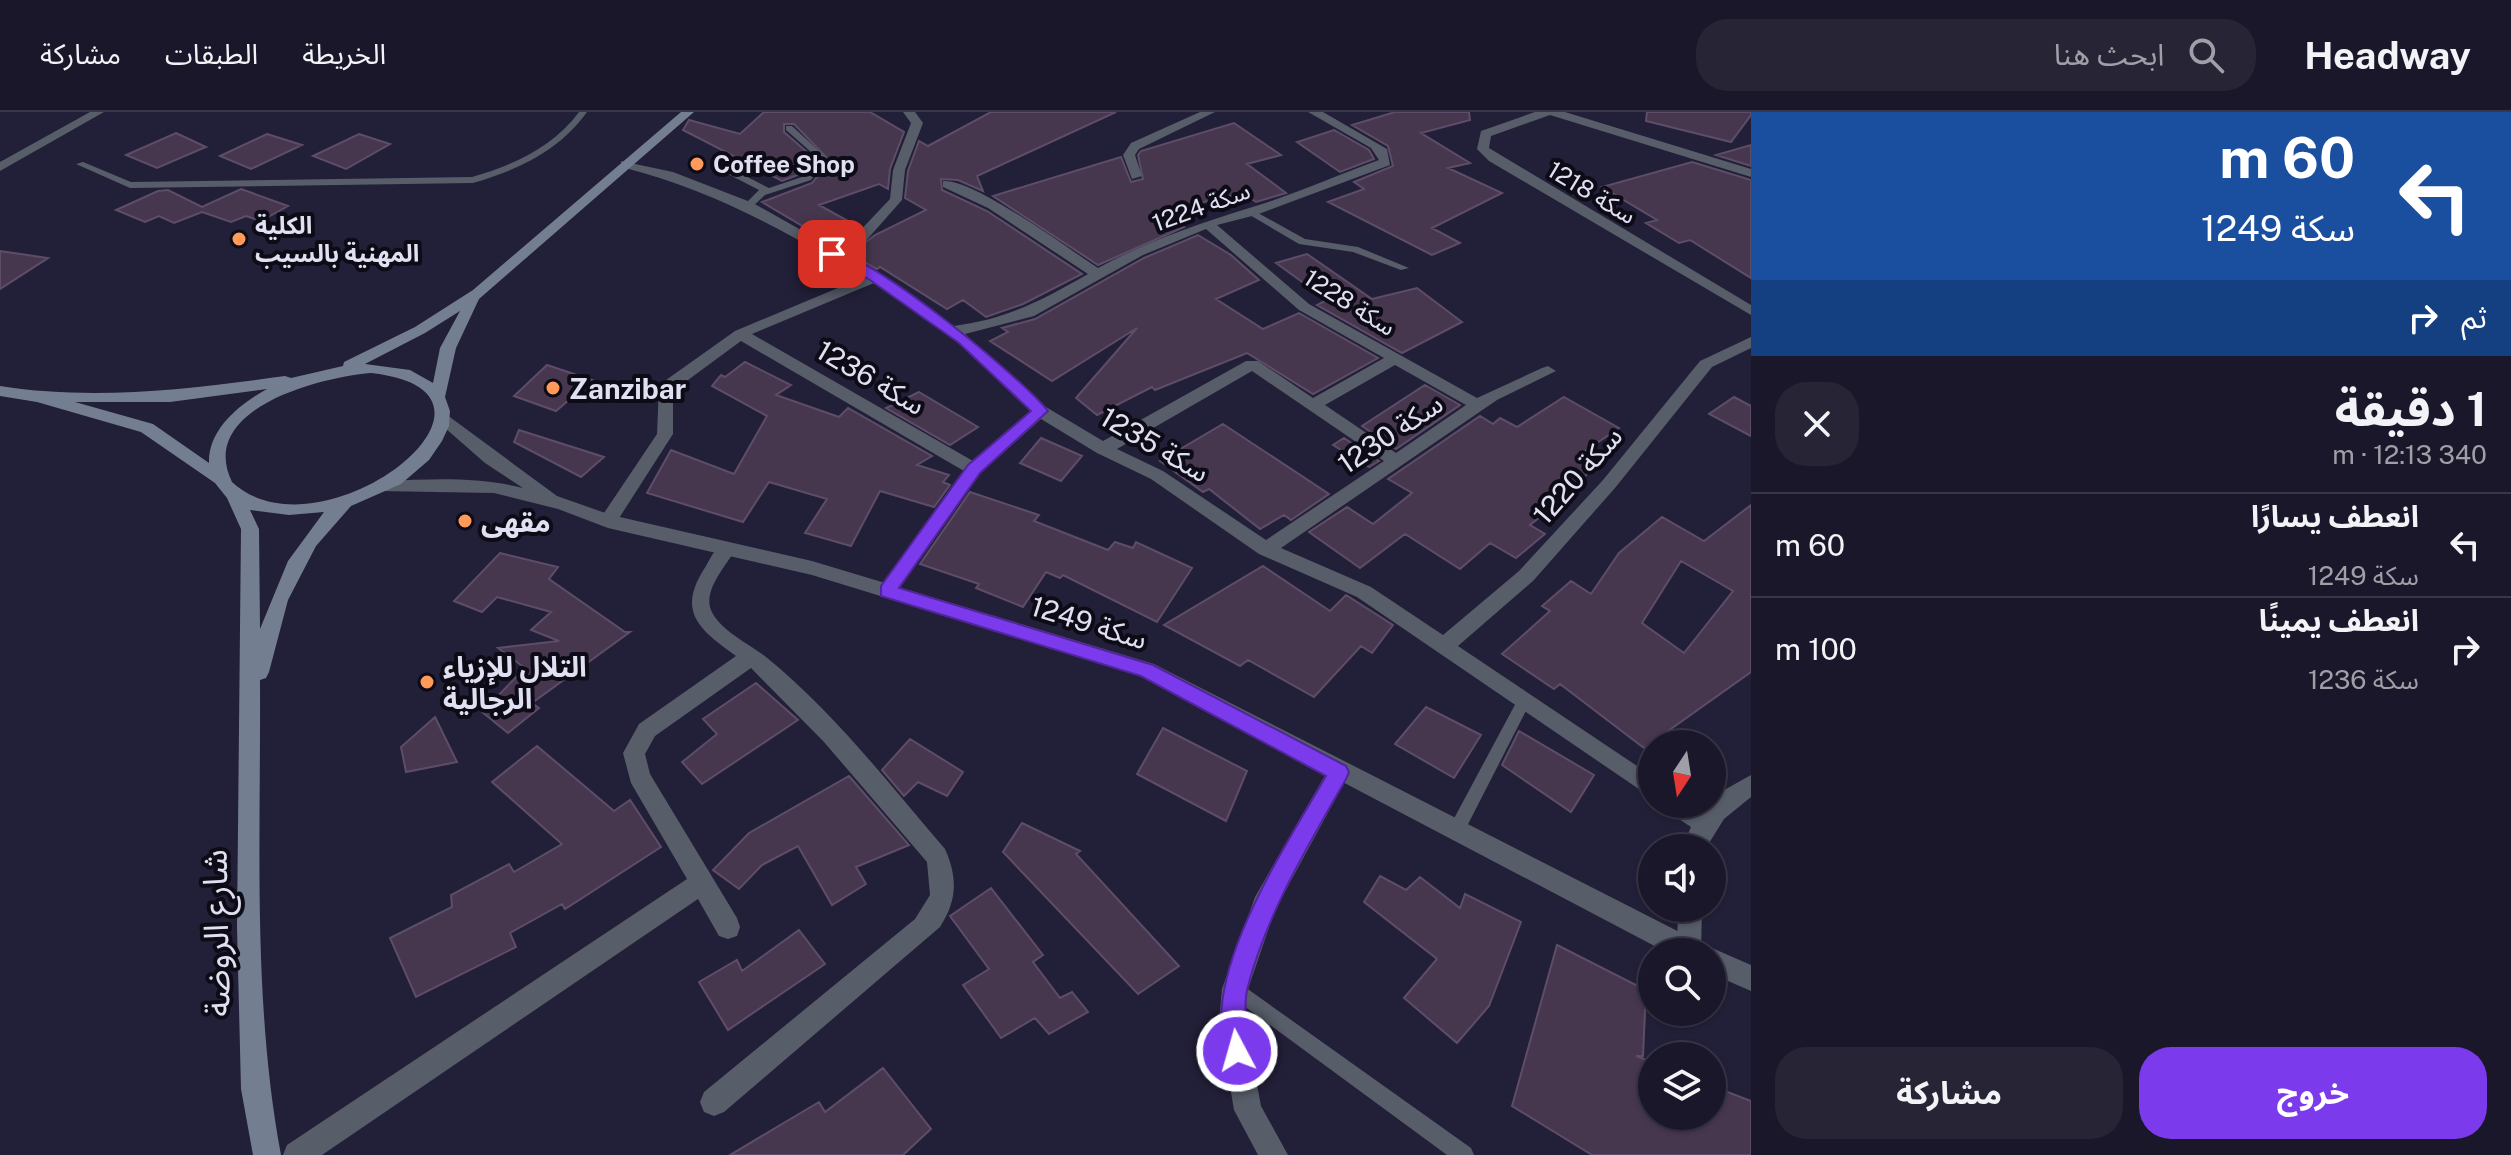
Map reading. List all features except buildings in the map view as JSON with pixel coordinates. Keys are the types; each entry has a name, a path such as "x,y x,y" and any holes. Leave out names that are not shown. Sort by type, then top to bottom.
{"main road":[{"path":"339,370 420,330 478,293 688,112"},
{"path":"0,391 38,397 147,428 218,478 235,496 264,508 303,510 344,503 384,487 415,466 436,441 443,417 438,396 448,348 478,293"},
{"path":"38,397 170,397 305,378 339,370 371,368 400,372 423,382 438,396"},
{"path":"218,478 215,455 227,430 255,403 305,378"},
{"name":"شارع الروضة","path":"235,496 250,529 251,708 247,790 254,1074 267,1155"},
{"name":"شارع الروضة","path":"251,708 273,612 297,556 319,527 344,503"}],"street":[{"path":"0,167 98,112"},
{"path":"832,254 859,240 896,200 899,170 916,130 917,123 909,112"},
{"path":"1136,176 1129,155 1135,146 1209,112"},
{"name":"سكة 1224","path":"951,331 987,326 1029,313 1097,274 1208,224 1251,212 1386,162 1383,152 1375,145 1314,112"},
{"name":"سكة 1218","path":"1546,112 1485,134 1483,149 1493,158 1751,311"},
{"path":"1553,112 1751,173"},
{"name":"سكة 1235","path":"625,164 669,175 748,206 875,277 951,331 1040,411 1103,449 1157,475 1266,549 1364,592 1638,779"},
{"path":"947,184 993,205 1097,274"},
{"name":"سكة 1228","path":"1208,224 1304,307 1478,405"},
{"path":"608,521 665,434 665,389 740,334 875,277"},
{"name":"سكة 1236","path":"740,334 974,469"},
{"name":"سكة 1220","path":"1443,647 1526,576 1609,484 1706,364 1751,342"},
{"path":"1313,405 1396,358"},
{"path":"1103,449 1252,364 1396,461"},
{"name":"سكة 1230","path":"1266,549 1478,405 1548,371"},
{"path":"887,591 974,469 1040,411"},
{"name":"سكة 1249","path":"443,417 491,459 562,504"},
{"name":"سكة 1249","path":"384,487 458,484 494,487 562,504 608,521 812,568 1147,670 1664,938"},
{"path":"714,1102 924,928 939,911 945,883 937,857 831,732 752,656 710,626 700,608 703,588 726,550"},
{"path":"728,927 639,776 634,753 647,730 752,656"},
{"path":"1274,1155 1248,1110 1232,1021 1235,989 1264,905 1339,772"},
{"path":"1698,834 1746,793"},
{"path":"1696,818 1707,825"},
{"path":"297,1155 702,883"},
{"name":"سكة 1249","path":"1726,967 1751,978"}],"lane":[{"path":"80,164 130,185 473,180 499,173 545,149 573,128 583,112"},
{"path":"748,206 765,192 808,178 823,164 823,155 789,128"},
{"path":"729,171 762,186 765,192"},
{"path":"1251,212 1302,242 1355,249 1404,268"},
{"path":"1456,831 1523,703"},
{"path":"1235,989 1464,1155"}],"place":[{"name":"Coffee Shop","path":"697,164"},
{"name":"الكلية المهنية بالسيب","path":"239,239"},
{"name":"Zanzibar","path":"553,388"},
{"name":"مقهى","path":"465,521"},
{"name":"التلال للإزياء الرجالية","path":"427,682"}],"route":[{"path":"832,254 875,277 964,340 1040,411 974,469 887,591 1147,670 1339,772 1264,905 1235,989 1232,1021 1237,1051"}]}
